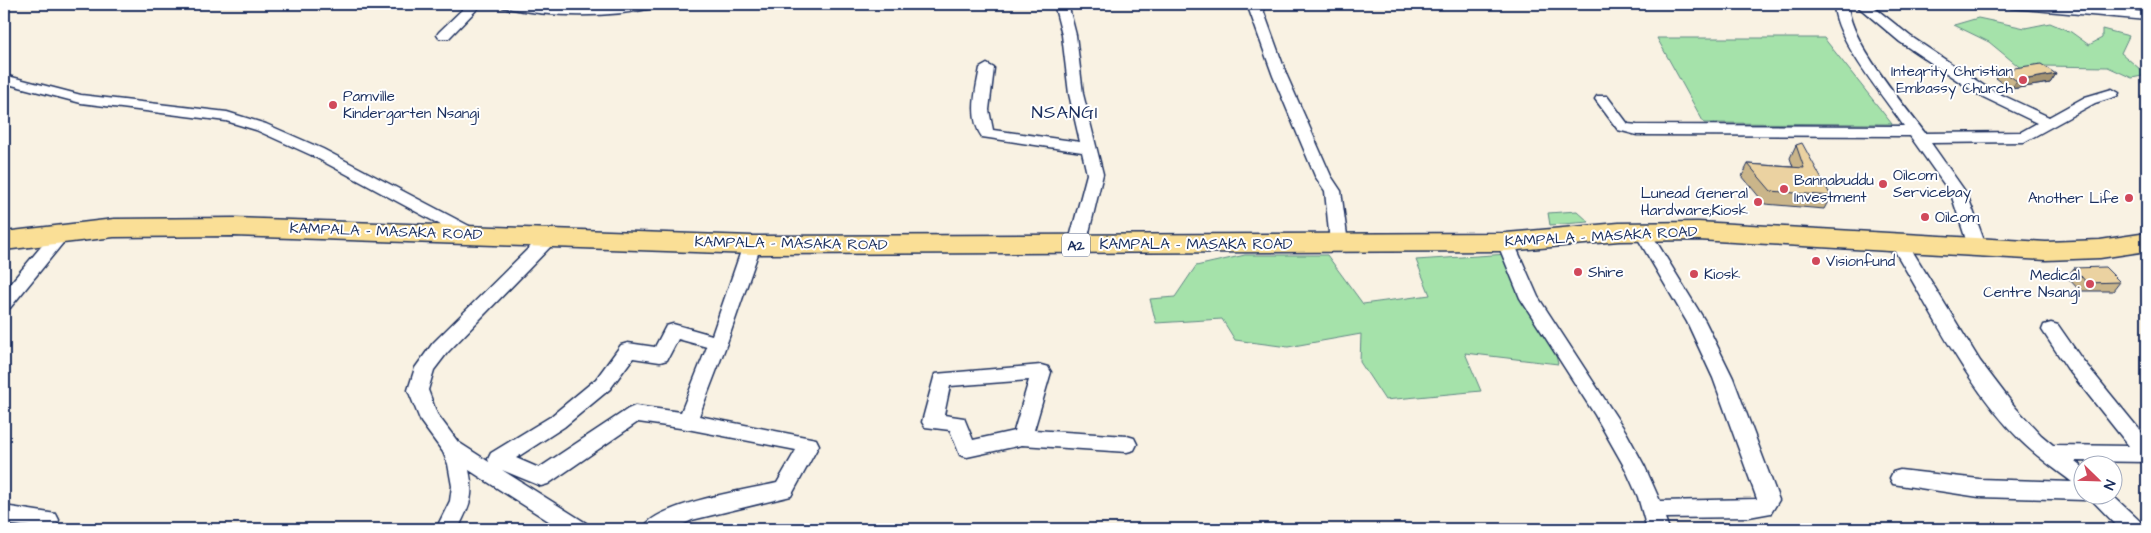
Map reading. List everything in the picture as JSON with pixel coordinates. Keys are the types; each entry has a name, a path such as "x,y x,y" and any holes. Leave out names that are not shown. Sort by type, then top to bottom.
{"main road":[{"name":"KAMPALA - MASAKA ROAD","path":"4,241 114,228 234,226 469,233 752,245 1506,242 1642,232 1698,231 2046,251 2100,248 2147,242"}],"street":[{"path":"444,35 474,4"},
{"path":"508,4 576,10 608,10 652,4"},
{"path":"1062,4 1069,35 1076,94 1088,148 1094,161 1095,174 1077,245"},
{"path":"1254,4 1280,76 1323,176 1333,192 1339,243"},
{"path":"1841,4 1841,12 1853,42 1959,194 1977,246"},
{"path":"1862,4 1905,39 1984,92 2049,123"},
{"path":"2011,4 2147,16"},
{"path":"987,68 982,102 983,127 987,134 1088,148"},
{"path":"4,79 81,99 227,117 261,127 318,152 469,233"},
{"path":"1602,99 1623,127 1637,130 2024,137 2090,100 2112,93"},
{"path":"1642,232 1696,321 1723,378 1768,500 1763,507 1735,510 1677,508 1653,510"},
{"path":"4,303 61,234"},
{"path":"447,529 461,501 462,486 458,464 451,448 428,417 418,390 425,368 440,348 550,237"},
{"path":"1506,242 1530,299 1565,355 1594,395 1635,467 1653,510 1658,529"},
{"path":"1899,243 1945,320 2001,404 2028,434 2074,472"},
{"path":"687,421 718,343 752,245"},
{"path":"654,529 687,512 784,490 809,445 687,421 634,414 541,478 498,459 557,422 603,384 628,350 660,355 673,330 718,343"},
{"path":"2051,330 2074,362 2147,453"},
{"path":"1022,437 1042,372 942,378 932,422 957,423 967,449 1022,437 1127,444"},
{"path":"451,448 578,529"},
{"path":"2050,452 2147,453"},
{"path":"1900,478 1979,488 2074,491"},
{"path":"2110,506 2134,529"},
{"path":"4,514 48,520"}],"green space":[{"path":"1978,18 2025,28 2050,23 2071,32 2089,45 2102,38 2102,29 2129,36 2121,53 2147,75 2132,78 2108,67 2042,66 2023,70 1989,42 1954,25"},
{"path":"1657,38 1824,38 1892,124 1704,123"},
{"path":"1577,211 1589,222 1550,225 1548,213"},
{"path":"1508,254 1548,323 1558,364 1465,353 1481,391 1385,400 1360,362 1361,334 1288,347 1235,340 1222,319 1156,323 1150,299 1175,297 1196,266 1245,255 1327,255 1363,304 1430,295 1416,260"}],"building":[{"path":"2041,64 2056,74 2017,81 2001,70"},
{"path":"1802,143 1831,196 1771,191 1748,164 1804,168 1796,145"},
{"path":"2105,267 2120,282 2087,283 2074,268"}],"place":[{"name":"Integrity Christian Embassy Church","path":"2023,80"},
{"name":"Pamville Kindergarten Nsangi","path":"333,105"},
{"name":"Oilcom Servicebay","path":"1883,184"},
{"name":"Bannabuddu Investment","path":"1784,189"},
{"name":"Another Life","path":"2129,198"},
{"name":"Lunead General Hardware;Kiosk","path":"1758,202"},
{"name":"Oilcom","path":"1925,217"},
{"name":"Visionfund","path":"1816,261"},
{"name":"Shire","path":"1578,272"},
{"name":"Kiosk","path":"1694,274"},
{"name":"Medical Centre Nsangi","path":"2090,284"}],"district":[{"name":"NSANGI","path":"1065,112"}]}
